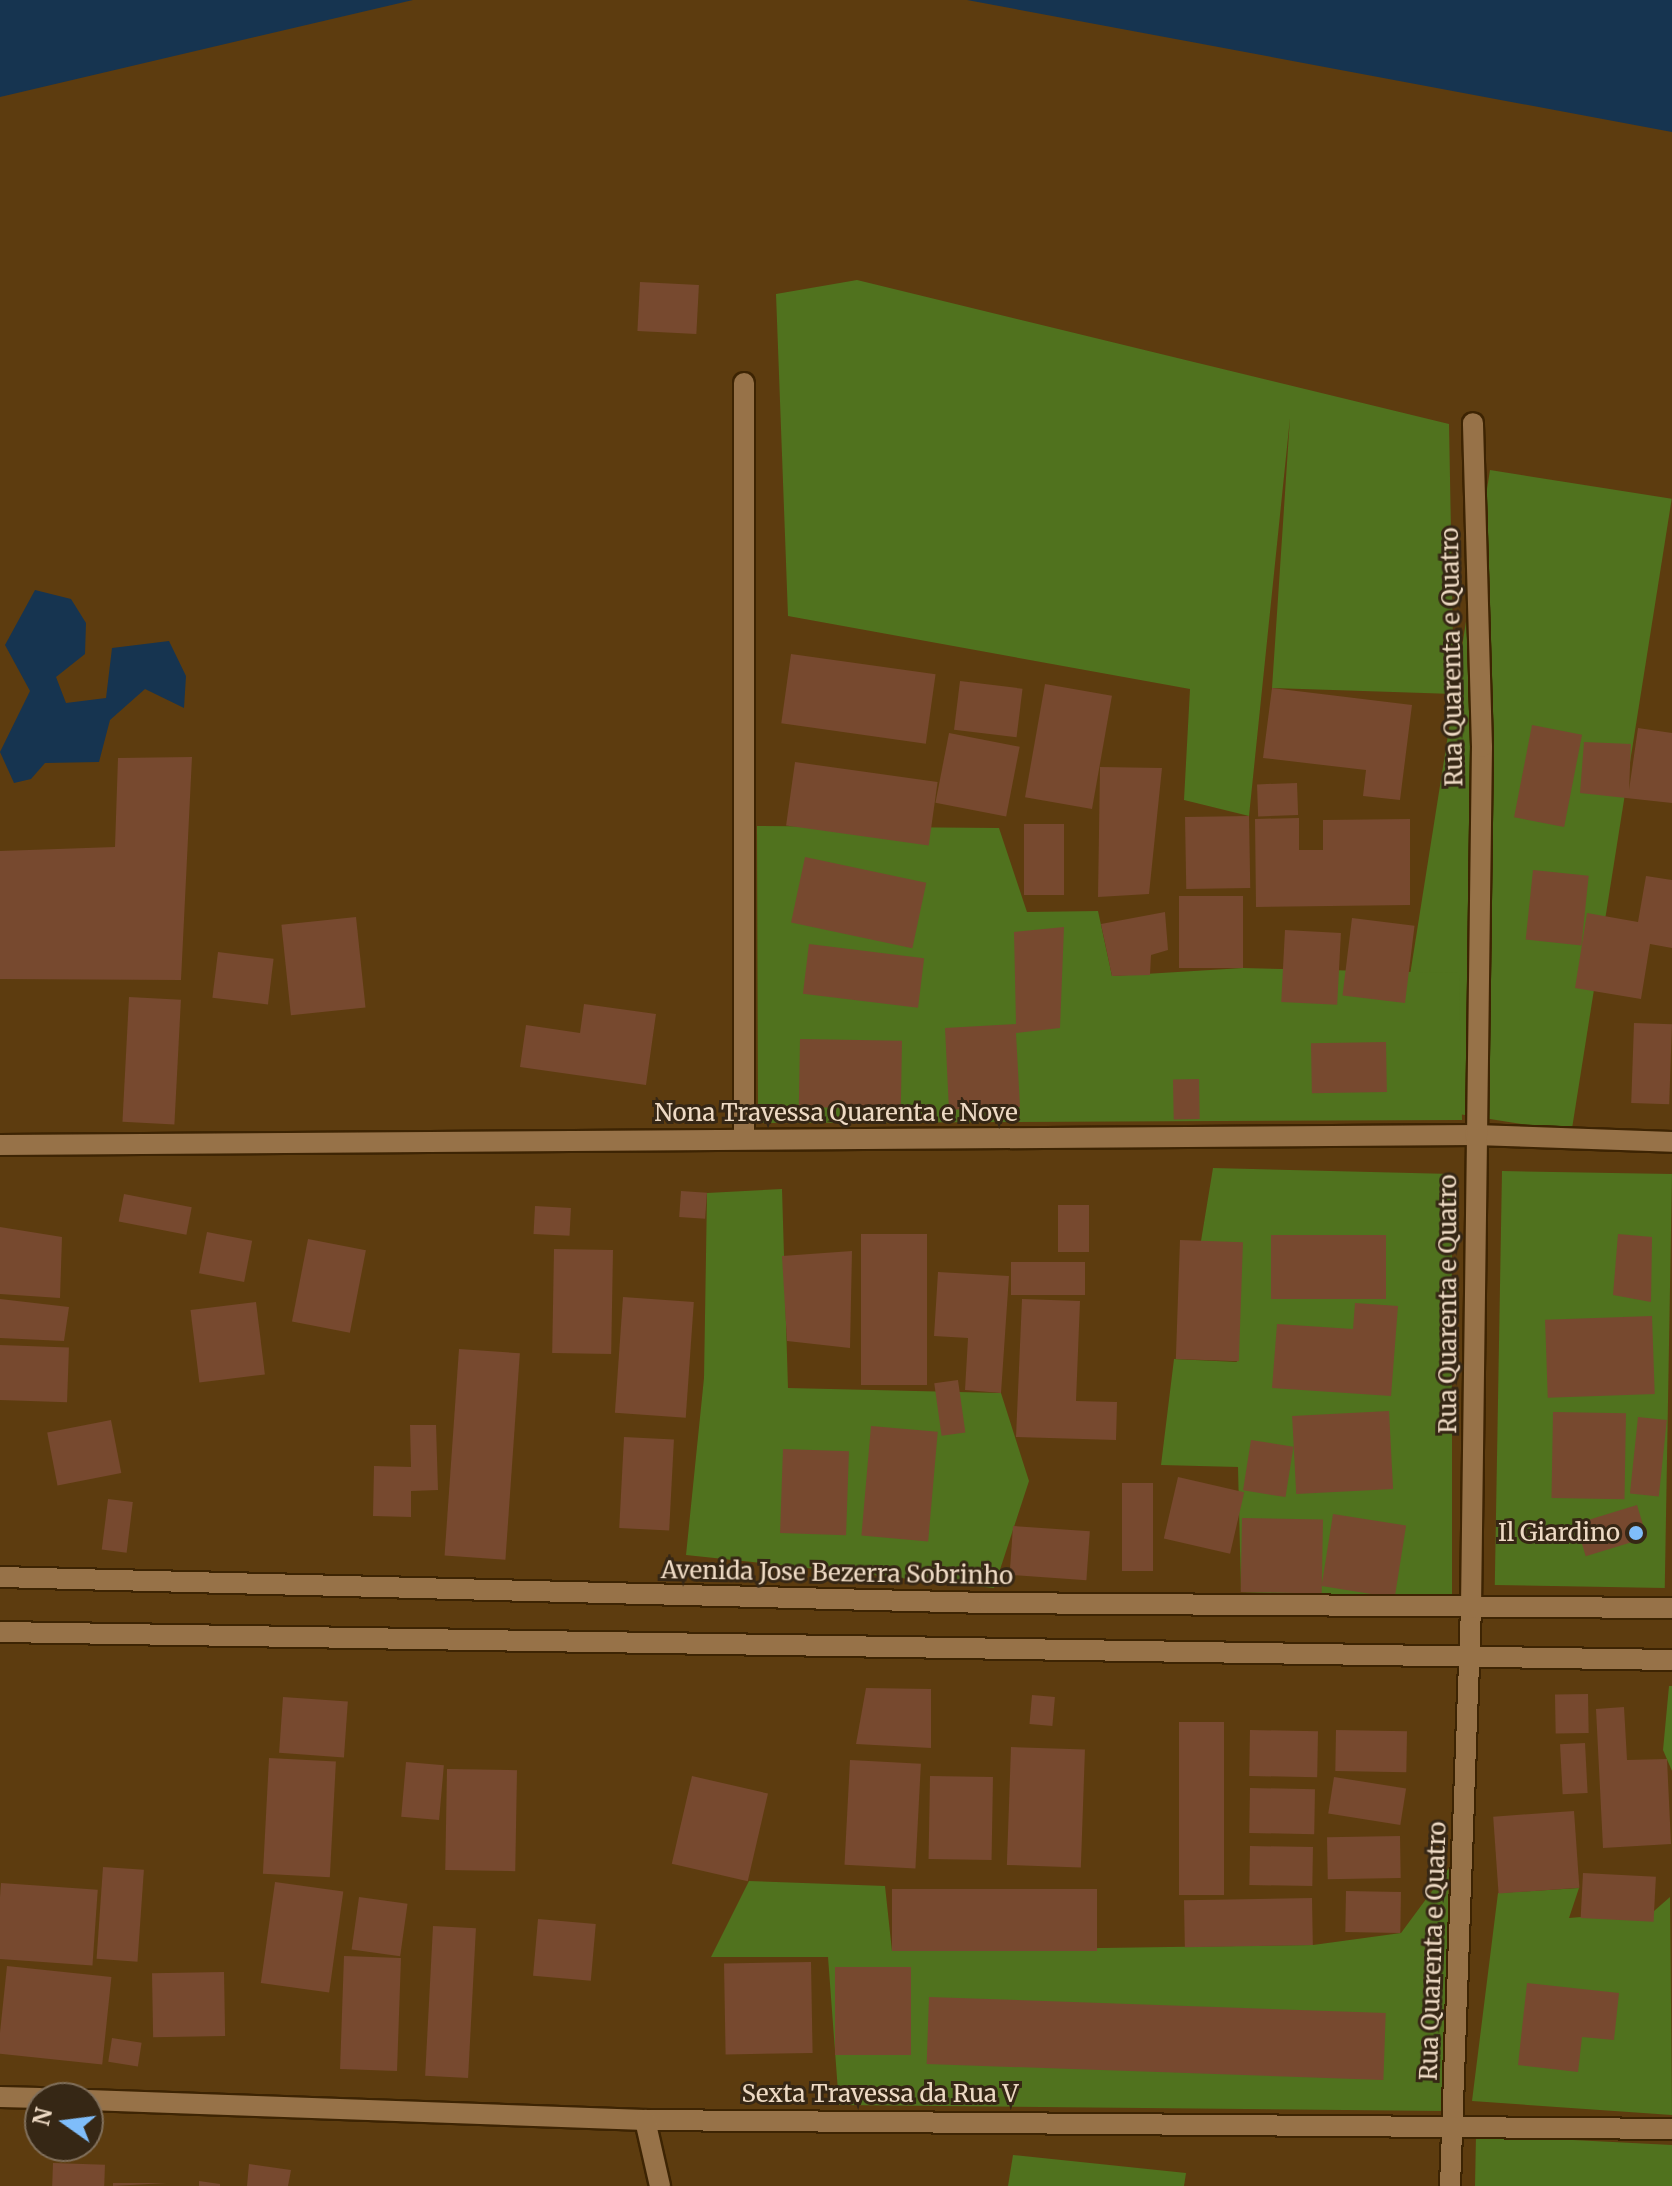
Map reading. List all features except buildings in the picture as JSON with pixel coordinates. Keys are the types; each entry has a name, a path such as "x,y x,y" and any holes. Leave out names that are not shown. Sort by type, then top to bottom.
{"street":[{"path":"744,383 744,1139"},
{"name":"Rua Quarenta e Quatro","path":"1450,2186 1471,1661 1482,747 1473,423"},
{"name":"Nona Travessa Quarenta e Nove","path":"0,1145 1475,1135 1672,1142"},
{"name":"Avenida Jose Bezerra Sobrinho","path":"0,1577 988,1603 1672,1608"},
{"path":"0,1632 1471,1661 1672,1660"},
{"path":"0,2097 24,2098"},
{"name":"Sexta Travessa da Rua V","path":"104,2101 645,2120 1453,2122 1672,2129"},
{"path":"645,2120 660,2186"}],"green space":[{"path":"857,280 1449,424 1454,694 1272,688 1290,418 1249,816 1184,800 1190,689 788,616 776,294"},
{"path":"1490,470 1672,499 1571,1132 1390,1103"},
{"path":"757,826 999,828 1027,912 1098,911 1112,976 1243,968 1459,973 1462,1120 758,1123"},
{"path":"1213,1168 1452,1174 1452,1598 1241,1592 1238,1467 1161,1465 1174,1359 1237,1362 1201,1241"},
{"path":"1502,1171 1672,1174 1665,1588 1495,1585"},
{"path":"782,1189 788,1388 1001,1393 1029,1481 994,1588 686,1555 704,1378 707,1193"},
{"path":"1669,1686 1672,1686 1672,1771 1663,1750"},
{"path":"1449,1868 1444,2111 839,2105 828,1957 711,1957 749,1881 885,1886 892,1951 1313,1945 1401,1933"},
{"path":"1579,1888 1569,1918 1654,1911 1670,1897 1672,2115 1472,2101 1498,1893"},
{"path":"1476,2135 1672,2145 1672,2186 1475,2186"},
{"path":"1013,2155 1186,2173 1184,2186 1008,2186"}],"water":[{"path":"0,0 413,0 0,97"},
{"path":"967,0 1672,0 1672,132"},
{"path":"35,590 71,599 86,623 85,654 56,677 66,703 106,698 112,648 169,641 186,676 184,708 145,689 110,720 99,762 45,763 31,779 14,783 0,752 30,691 5,645"}],"place":[{"name":"Il Giardino","path":"1636,1533"}]}
